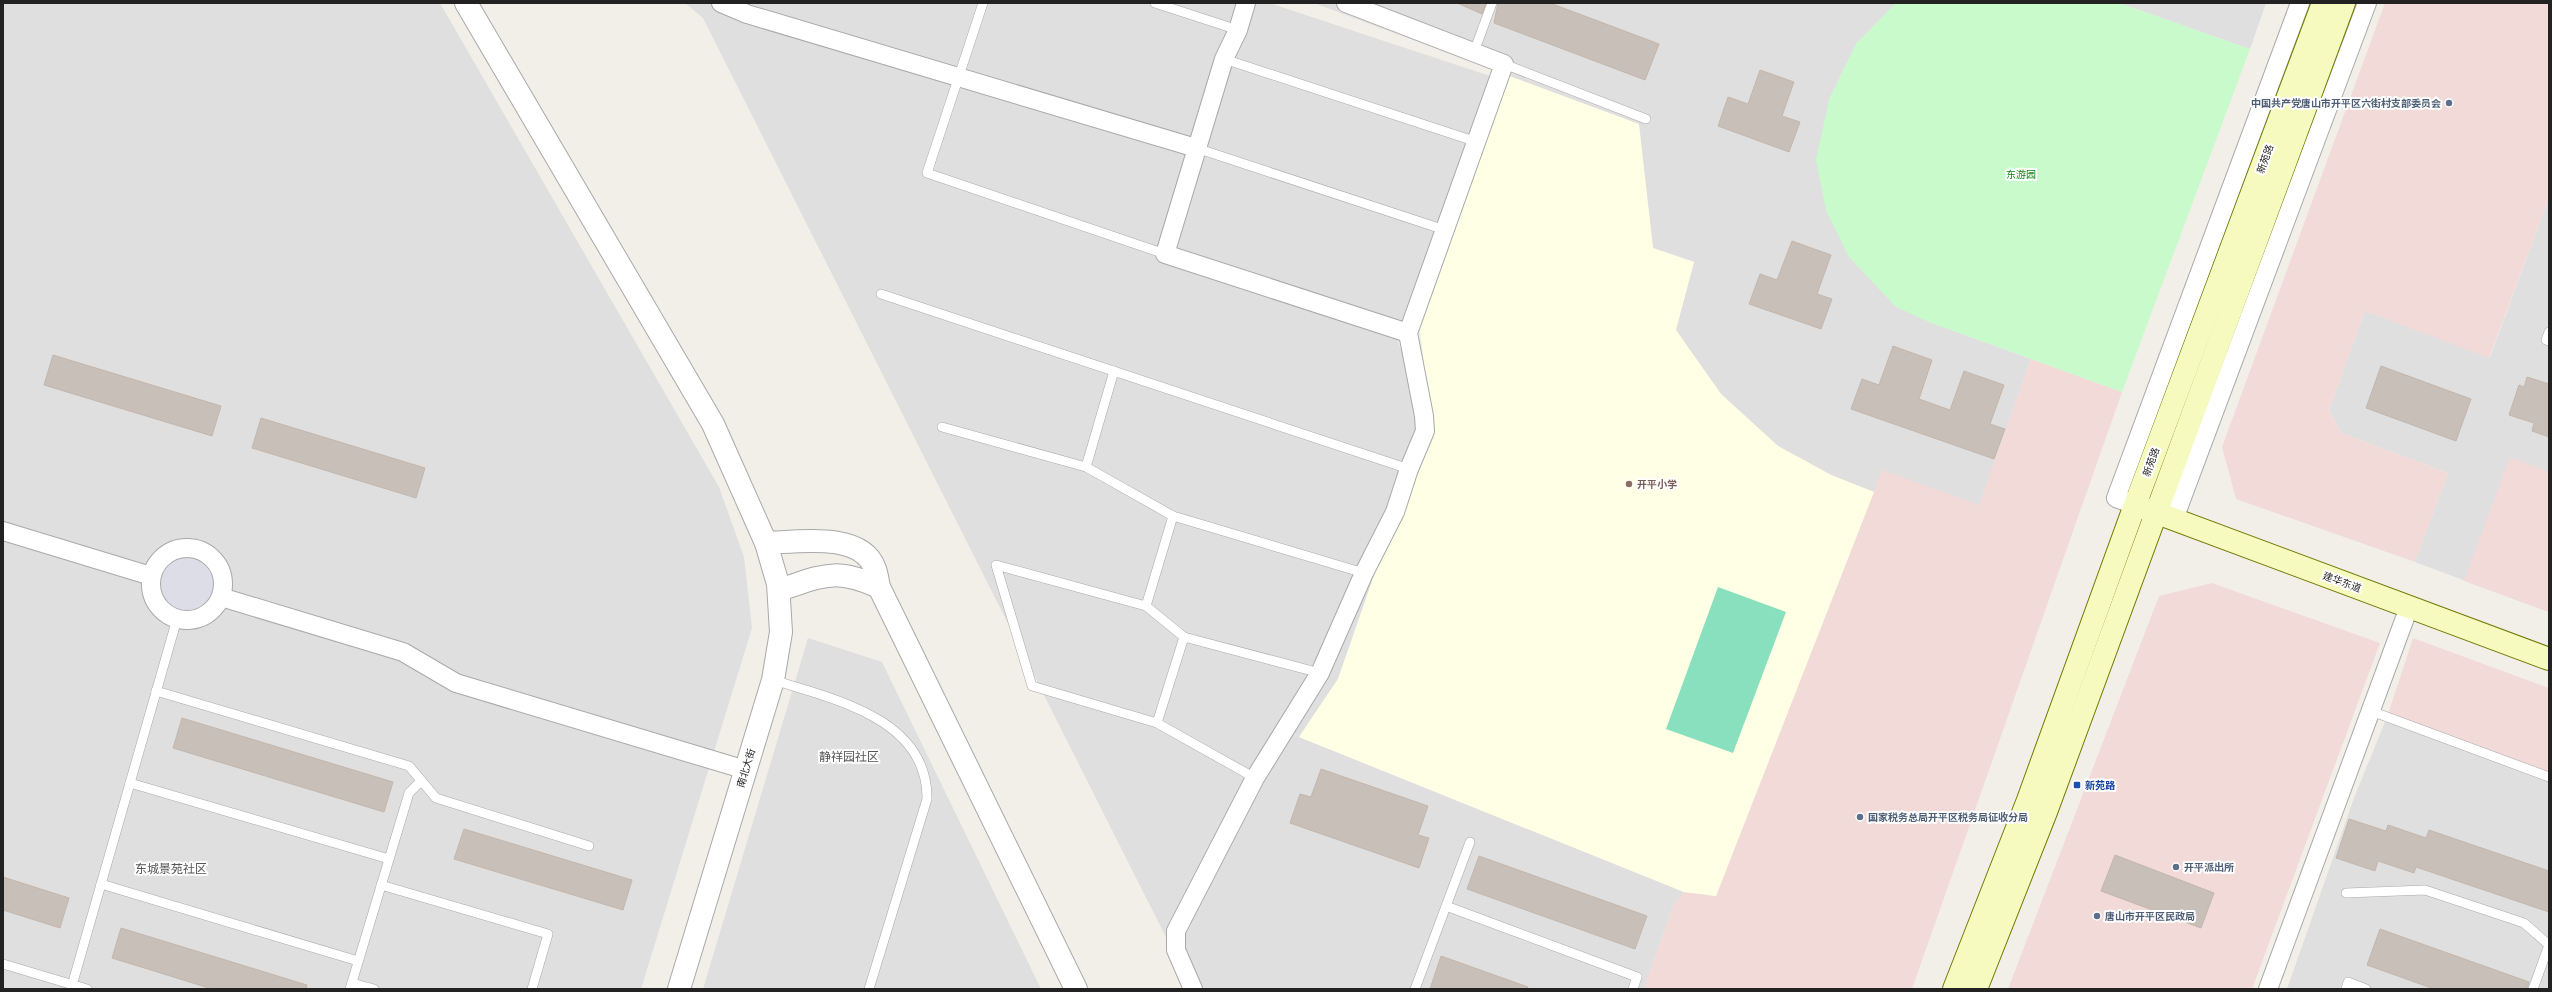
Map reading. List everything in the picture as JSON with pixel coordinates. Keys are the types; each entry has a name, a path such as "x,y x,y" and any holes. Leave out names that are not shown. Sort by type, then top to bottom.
{"main road":[{"name":"新苑路","path":"1954,989 2028,800 2155,512 2323,3"},
{"name":"新苑路","path":"1976,989 2046,812 2155,512 2344,3"},
{"name":"建华东道","path":"2155,512 2549,659"}],"street":[{"name":"南北大街","path":"466,3 713,424 766,543 779,590 781,632 773,680 680,989"},
{"path":"721,3 746,14 1196,148"},
{"path":"1246,3 1238,30 1224,59 1165,254 1408,332"},
{"path":"1193,989 1176,950 1176,931 1255,778 1320,673 1364,573 1395,512 1409,469 1425,431 1424,416 1408,332 1504,64 1346,3"},
{"path":"2300,3 2116,498 2155,512 2367,3"},
{"path":"3,531 151,576"},
{"path":"766,543 843,543 860,551 875,568 879,587 1076,989"},
{"path":"181,548 199,549 209,554 220,569 224,586 221,597 215,607 206,615 195,620 177,619 161,610 154,600 150,588 151,576 156,564 164,555 181,548"},
{"path":"779,590 835,574 849,575 879,587"},
{"path":"221,597 403,652 456,683 746,770"},
{"path":"2268,989 2409,607"}],"lane":[{"path":"983,3 927,173 1165,254"},
{"path":"1155,3 1238,30"},
{"path":"1474,52 1492,3"},
{"path":"1224,59 1477,142"},
{"path":"1504,64 1646,119"},
{"path":"1196,148 1445,230"},
{"path":"882,294 1409,469"},
{"path":"2549,332 2546,340 2549,341"},
{"path":"1086,467 1114,371"},
{"path":"942,427 1086,467 1173,516 1364,573"},
{"path":"1146,606 1173,516"},
{"path":"1255,778 1157,723 1032,686 996,565 1146,606 1184,638 1320,673"},
{"path":"71,989 177,619"},
{"path":"1157,723 1184,638"},
{"path":"773,680 847,703 872,715 906,741 924,770 927,799 870,989"},
{"path":"156,691 409,766 436,798 589,846"},
{"path":"2371,711 2549,777"},
{"path":"374,989 351,986 409,793 421,781"},
{"path":"130,783 389,859"},
{"path":"1415,989 1470,842"},
{"path":"101,884 358,961"},
{"path":"381,886 548,934 532,989"},
{"path":"2346,893 2425,890 2524,923 2549,945 2533,989"},
{"path":"1446,906 1637,977 1632,989"},
{"path":"3,964 87,989"},
{"path":"2346,989 2348,982 2366,989"}],"shaded area":[{"path":"3,3 440,3 719,487 744,557 752,628 641,989 3,989"},
{"path":"685,3 1269,3 1490,76 1398,342 1430,414 1338,679 1299,737 1684,892 1673,906 1644,989 1192,989 703,18"},
{"path":"1314,3 1896,3 1856,44 1829,100 1929,322 2031,359 1979,506 1882,471 1874,492 1831,475 1778,446 1721,394 1675,330 1694,262 1653,248 1638,124"},
{"path":"2119,3 2266,3 2250,49"},
{"path":"2385,3 2549,3 2549,198 2489,358 2365,311 2329,410 2341,433 2448,473 2415,562 2236,499 2222,447"},
{"name":"开平小学","path":"1509,76 1639,124 1653,248 1694,262 1676,330 1721,394 1778,446 1831,475 1874,492 1716,896 1684,892 1299,737 1338,679 1430,415 1420,330"},
{"path":"2549,198 2549,612 2415,562 2448,473 2341,433 2329,410 2365,311 2490,357"},
{"path":"2031,359 2122,392 1912,989 1644,989 1673,906 1684,892 1716,896 1882,470 1979,505"},
{"path":"2510,457 2549,472 2549,612 2464,581"},
{"path":"180,554 192,554 208,562 214,572 216,584 214,596 208,606 192,614 180,614 164,606 156,590 156,578 164,562"},
{"path":"2212,583 2380,643 2252,989 2008,989 2159,596"},
{"path":"808,638 882,662 1041,989 703,989"},
{"path":"2413,638 2549,688 2549,777 2387,717"},
{"path":"2387,717 2549,777 2549,989 2287,989 2354,798"}],"green space":[{"name":"东游园","path":"1896,3 2119,3 2250,49 2122,392 1929,322 1896,307 1849,257 1826,210 1816,160 1829,100 1856,44"},
{"path":"1718,587 1786,612 1733,753 1666,729"}],"building":[{"path":"1457,3 1486,3 1482,14"},
{"path":"1498,3 1550,3 1659,44 1645,80 1494,23"},
{"path":"1760,70 1794,82 1782,116 1800,122 1789,152 1718,126 1728,97 1748,104"},
{"path":"1792,241 1831,255 1817,294 1832,299 1821,329 1749,304 1760,274 1777,280"},
{"path":"1893,346 1932,360 1919,399 1950,410 1964,371 2004,385 1990,424 2005,429 1994,459 1851,409 1862,379 1879,385"},
{"path":"53,355 221,406 212,436 44,385"},
{"path":"2381,366 2471,399 2456,441 2366,408"},
{"path":"2527,377 2549,384 2549,437 2532,431 2534,423 2509,415 2519,385 2524,387"},
{"path":"261,418 425,468 416,498 252,448"},
{"path":"182,718 393,782 384,812 173,748"},
{"path":"1321,769 1428,806 1418,835 1429,838 1419,868 1290,823 1300,794 1311,797"},
{"path":"2349,819 2386,831 2388,825 2426,838 2429,830 2549,871 2549,912 2416,867 2414,873 2378,861 2375,871 2336,858"},
{"path":"464,829 632,880 623,910 454,859"},
{"name":"开平派出所","path":"2115,855 2214,893 2201,928 2101,891"},
{"path":"1479,856 1647,916 1635,949 1467,889"},
{"path":"3,877 69,898 60,928 3,910"},
{"path":"121,928 307,985 306,989 212,989 112,958"},
{"path":"2380,929 2529,982 2527,989 2434,989 2367,965"},
{"path":"1441,956 1528,987 1527,989 1430,989"}],"place":[{"name":"中国共产党唐山市开平区六街村支部委员会","path":"2449,103"},
{"name":"开平小学","path":"1629,484"},
{"name":"新苑路","path":"2077,785"},
{"name":"国家税务总局开平区税务局征收分局","path":"1860,817"},
{"name":"开平派出所","path":"2176,867"},
{"name":"唐山市开平区民政局","path":"2097,916"}],"district":[{"name":"静祥园社区","path":"849,757"},
{"name":"东城景苑社区","path":"171,869"}]}
